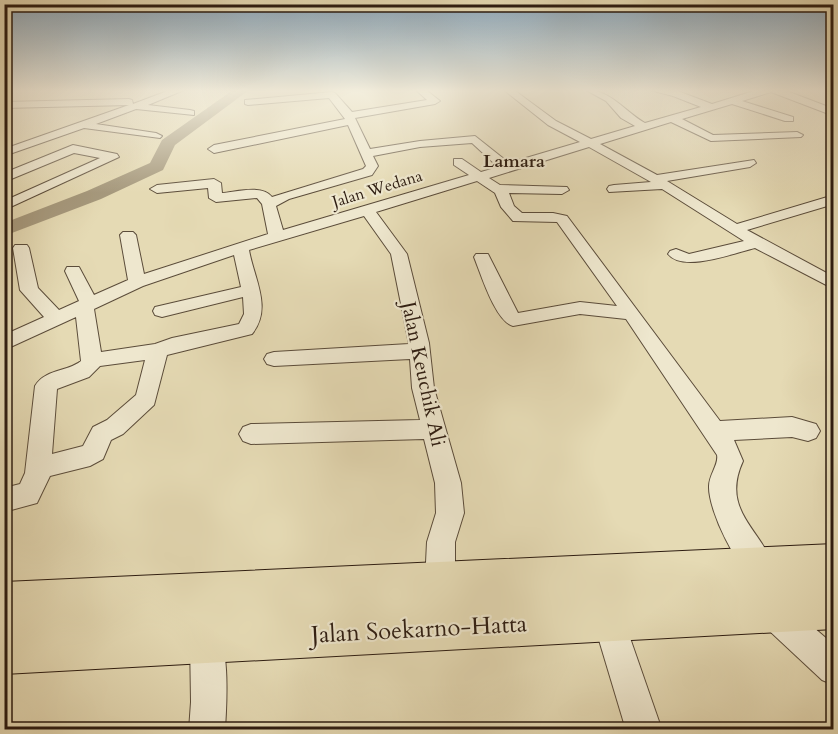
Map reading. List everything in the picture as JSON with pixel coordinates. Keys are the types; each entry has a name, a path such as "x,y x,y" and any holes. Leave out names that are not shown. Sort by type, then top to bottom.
{"highway":[{"name":"Jalan Soekarno-Hatta","path":"4,650 609,620 765,589 834,564"},
{"name":"Jalan Soekarno-Hatta","path":"4,604 440,583 765,589 834,607"}],"street":[{"path":"214,149 317,124"},
{"path":"269,204 284,196 370,171 372,168 367,153 353,124"},
{"path":"554,124 579,139 592,143 735,230 834,284"},
{"path":"639,124 644,127"},
{"name":"Jalan Wedana","path":"4,343 137,282 183,265 653,124"},
{"path":"685,124 711,138 797,135"},
{"path":"4,153 84,125 156,136"},
{"path":"367,153 420,144 475,139 507,168"},
{"path":"4,178 73,149 113,156 111,159 4,206"},
{"path":"458,162 477,177 501,190 562,190"},
{"path":"614,189 750,163"},
{"path":"157,189 214,183 216,198 259,194 264,196 269,204 277,238"},
{"path":"4,186 31,194"},
{"path":"501,190 508,207 518,218 562,219 716,431 729,452 731,461 724,469 721,495 765,589 834,668"},
{"path":"735,230 834,199"},
{"name":"Jalan Keuchik Ali","path":"367,210 399,254 420,351 423,388 448,483 450,513 441,542 440,583"},
{"path":"128,235 137,282"},
{"path":"676,254 688,259 758,243"},
{"path":"21,248 29,290 57,319"},
{"path":"93,360 158,351 172,345 245,329 252,322 254,305 242,262 241,248"},
{"path":"482,257 506,311 513,320 519,321 579,308 632,314"},
{"path":"4,500 28,494 35,485 39,468 46,386 55,380 85,371 93,360 87,306 73,271"},
{"path":"162,312 250,290"},
{"path":"39,468 94,452 101,434 115,427 146,399 155,354 158,351"},
{"path":"274,359 420,351"},
{"path":"716,431 792,428 808,431"},
{"path":"251,434 434,429"},
{"path":"609,620 644,729"},
{"path":"206,639 209,702 207,729"}],"waterway":[{"path":"4,230 94,195 157,166 168,143 193,124"}],"district":[{"name":"Lamara","path":"514,161"}]}
